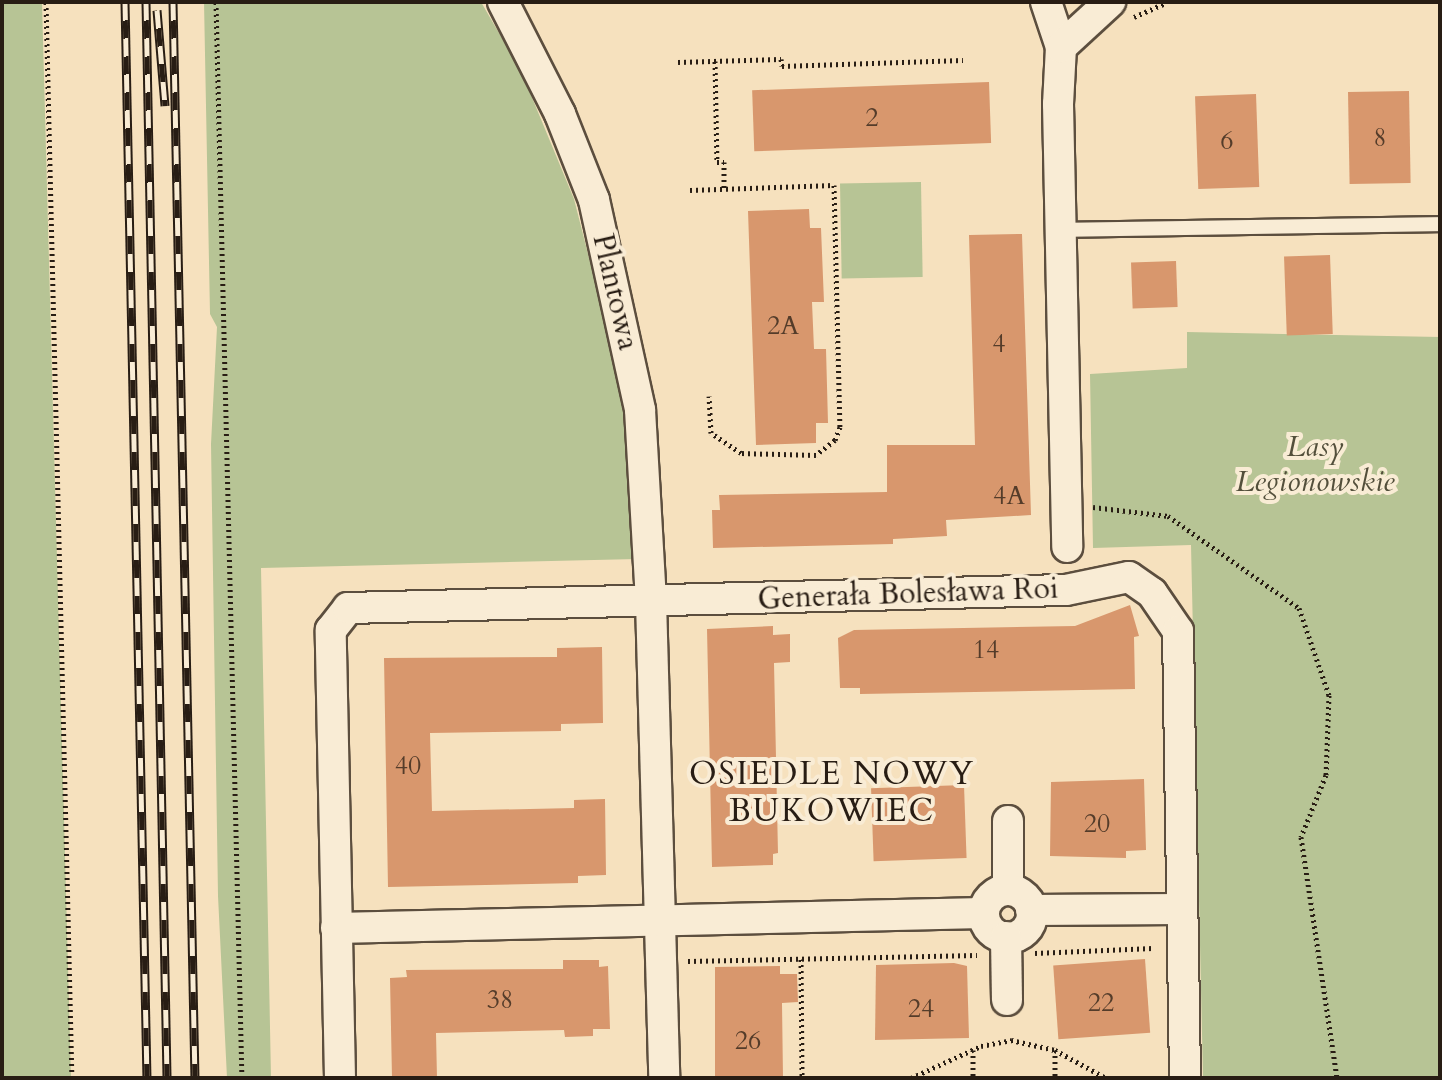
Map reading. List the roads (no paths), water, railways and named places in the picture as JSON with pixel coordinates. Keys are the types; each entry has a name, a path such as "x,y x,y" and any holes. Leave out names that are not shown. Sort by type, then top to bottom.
{"street":[{"name":"Plantowa","path":"503,2 560,114 594,200 616,281 640,410 651,601"},
{"name":"Generała Bolesława Roi","path":"1046,2 1061,47 1067,547"},
{"path":"1061,47 1110,2"},
{"name":"Generała Bolesława Roi","path":"336,928 331,630 339,613 348,608 1066,590 1129,577 1152,593 1178,631 1185,1078"},
{"path":"651,601 664,1078"},
{"path":"1008,821 1008,890"},
{"path":"1006,946 1028,926 1031,910 1026,898 1008,890 991,896 983,913 990,930 1006,946 1007,1000"},
{"path":"1031,910 1180,909"},
{"path":"340,1078 336,928 983,913"}],"lane":[{"path":"1061,230 1440,224"}],"railway":[{"path":"125,2 147,1078"},
{"path":"146,2 167,1078"},
{"path":"173,2 195,1078"},
{"path":"157,10 165,106"}],"district":[{"name":"OSIEDLE NOWY BUKOWIEC","path":"832,794"}],"park label":[{"name":"Lasy Legionowskie","path":"1315,464"}]}
